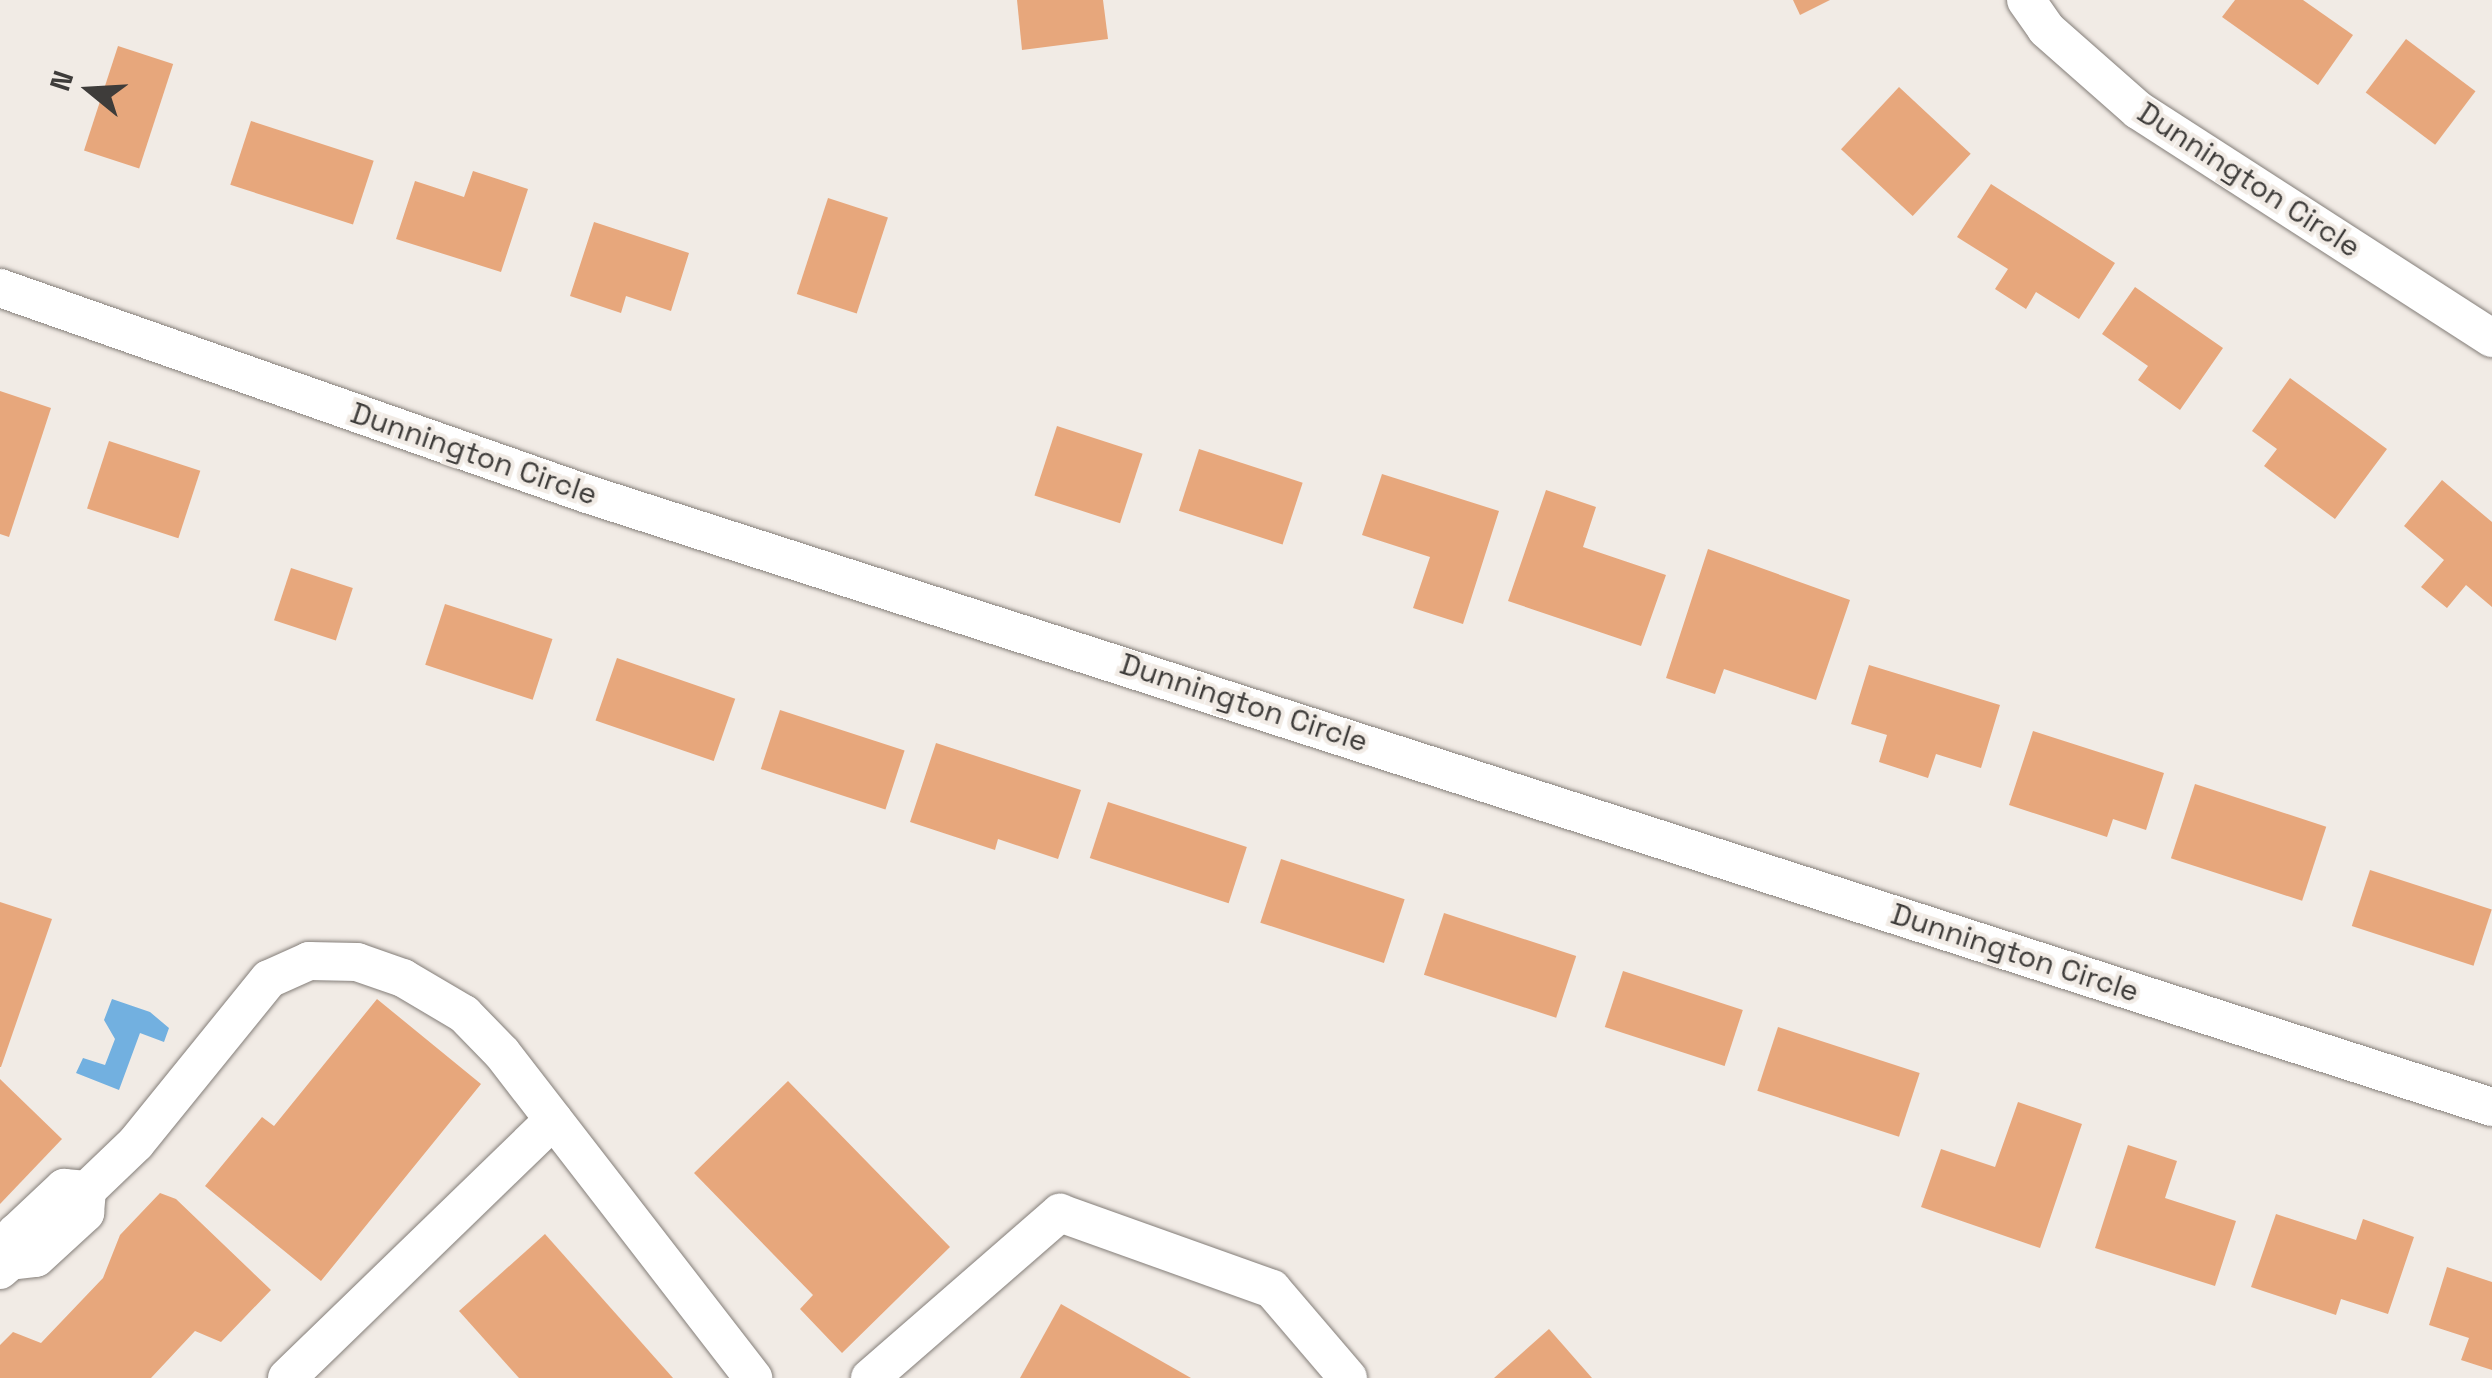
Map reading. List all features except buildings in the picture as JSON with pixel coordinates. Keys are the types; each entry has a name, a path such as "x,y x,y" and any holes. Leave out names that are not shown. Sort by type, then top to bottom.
{"street":[{"name":"Dunnington Circle","path":"2026,0 2046,29 2138,110 2492,338"},
{"name":"Dunnington Circle","path":"0,288 587,494 2492,1107"},
{"path":"5,1265 16,1233 64,1188 87,1190 136,1144 269,978 309,962 357,962 403,978 464,1014 553,1120 753,1378"},
{"path":"287,1378 553,1120"},
{"path":"870,1378 1060,1214 1272,1288 1348,1378"}],"water":[{"path":"112,999 150,1012 169,1028 164,1042 140,1033 119,1090 76,1073 83,1058 105,1065 115,1039 104,1020"}]}
